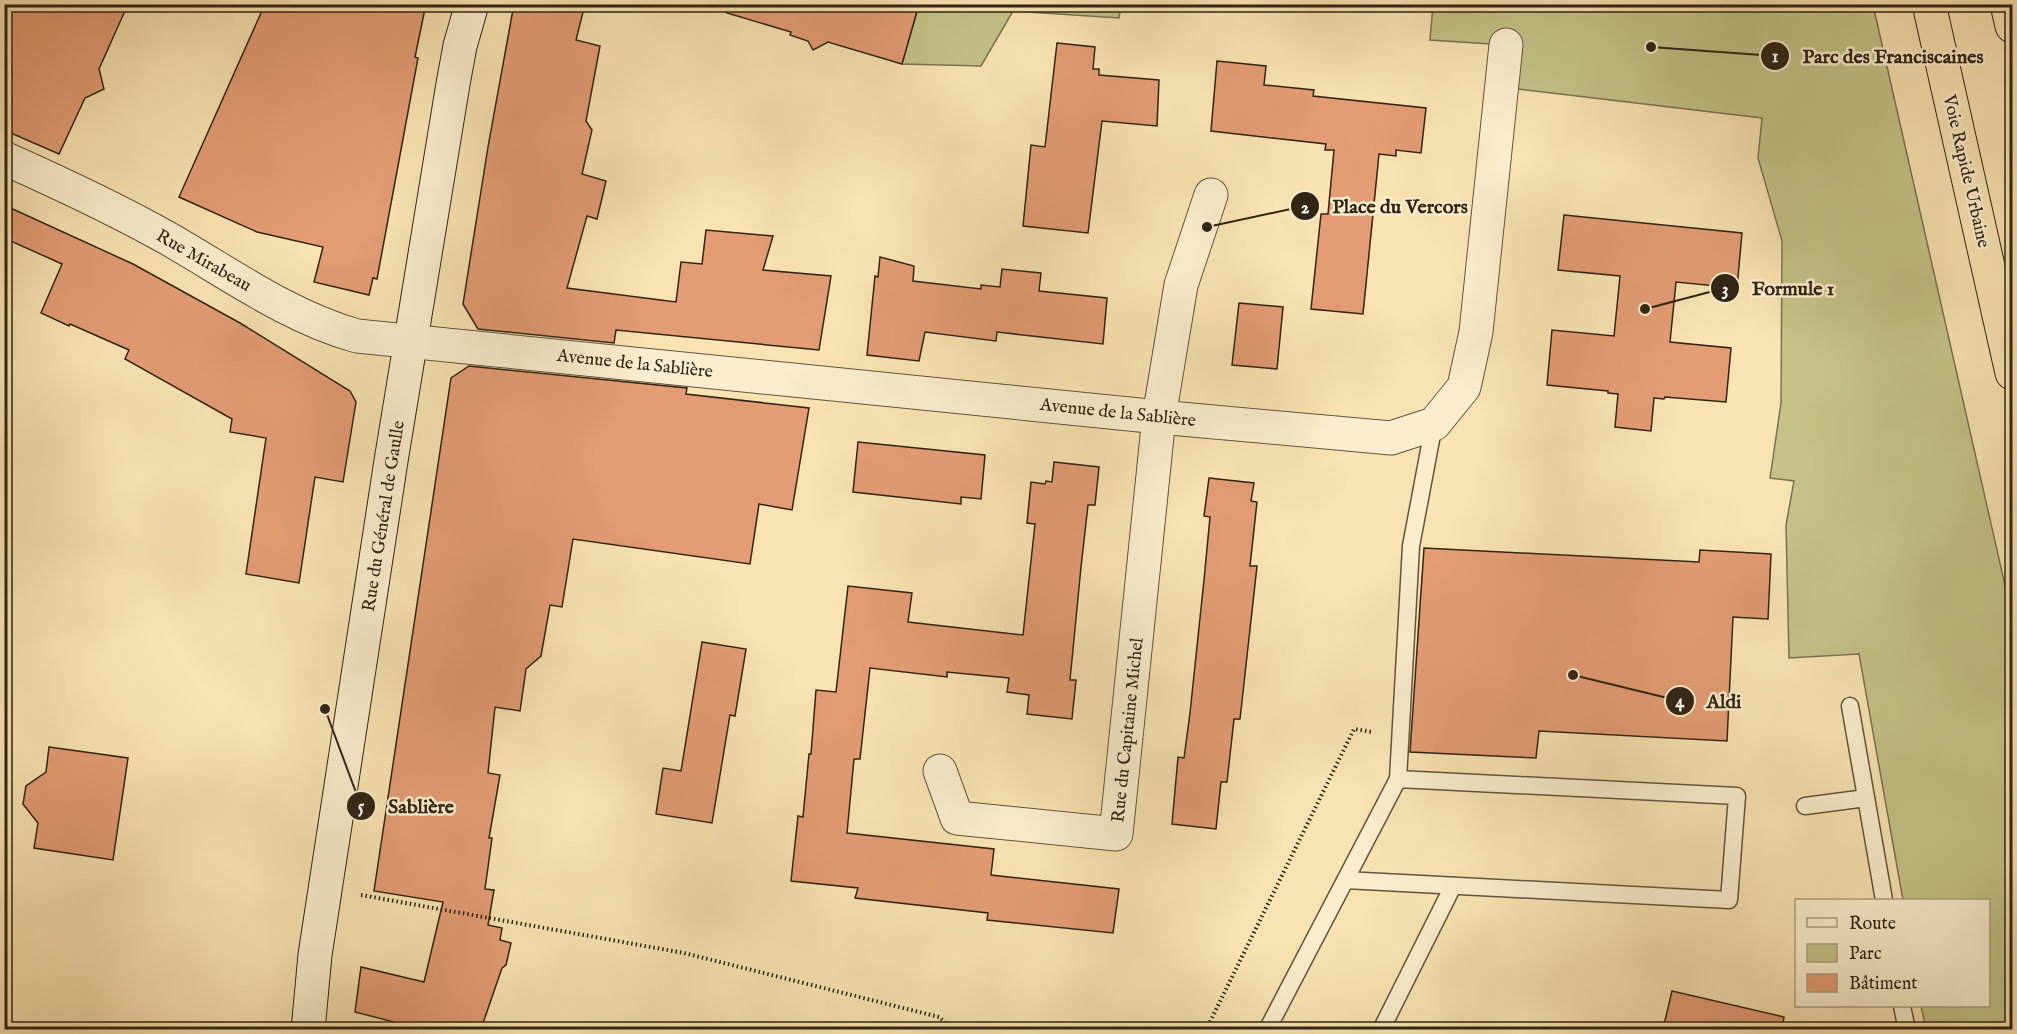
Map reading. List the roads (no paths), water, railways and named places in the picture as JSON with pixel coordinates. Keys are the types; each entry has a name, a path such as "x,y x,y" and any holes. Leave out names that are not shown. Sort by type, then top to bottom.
{"highway":[{"name":"Voie Rapide Urbaine","path":"1929,4 2013,373"},
{"path":"2007,4 2013,26"}],"street":[{"name":"Rue du Général de Gaulle","path":"308,1029 315,955 325,888 411,340 453,84 460,46 472,4"},
{"path":"1434,424 1464,387 1476,332 1506,45"},
{"name":"Rue Mirabeau","path":"4,158 116,211 282,305 314,320 357,336 411,340"},
{"path":"1159,417 1181,285 1211,195"},
{"name":"Avenue de la Sablière","path":"411,340 1159,417 1391,438 1434,424"},
{"name":"Rue du Capitaine Michel","path":"940,771 957,818 1116,834 1159,417"}],"lane":[{"path":"1267,1029 1398,779 1411,546 1434,424"},
{"path":"1850,706 1884,899"},
{"path":"1346,880 1729,900 1737,796 1398,779"},
{"path":"1805,806 1866,798"},
{"path":"1381,1029 1453,886"},
{"path":"1902,1007 1907,1029"}],"place":[{"name":"Parc des Franciscaines","path":"1651,47"},
{"name":"Place du Vercors","path":"1207,227"},
{"name":"Formule 1","path":"1645,309"},
{"name":"Aldi","path":"1573,675"},
{"name":"Sablière","path":"325,709"}]}
